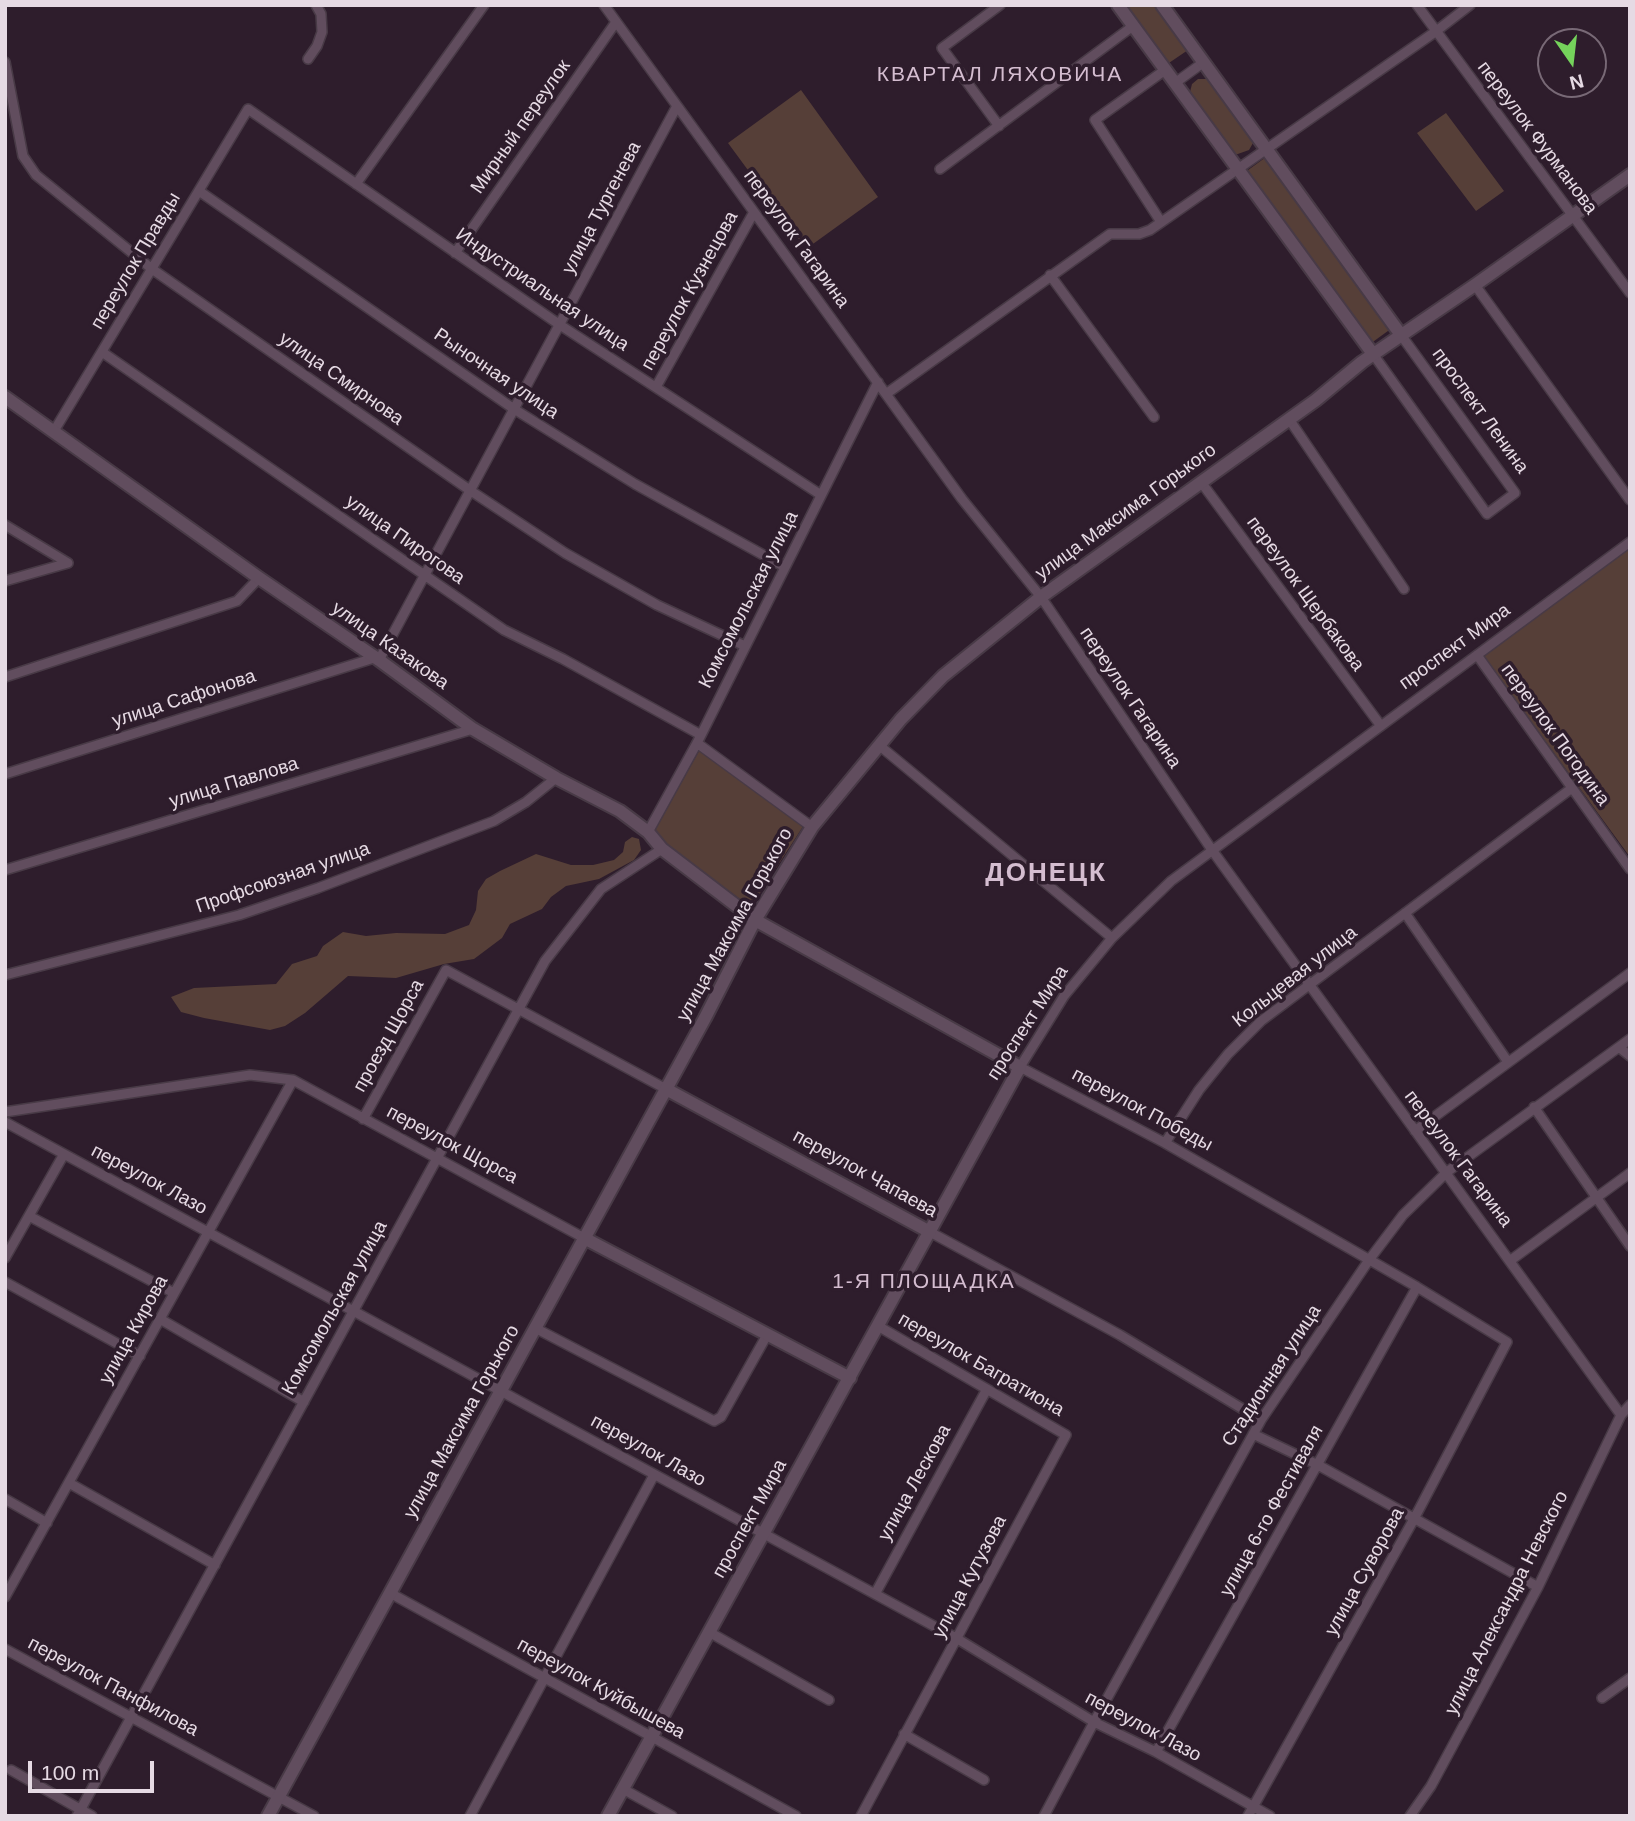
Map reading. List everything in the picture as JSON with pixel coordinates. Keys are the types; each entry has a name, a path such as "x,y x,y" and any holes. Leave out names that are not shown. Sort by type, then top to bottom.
{"main road":[{"name":"проспект Ленина","path":"1118,5 1373,355"},
{"name":"проспект Ленина","path":"1162,5 1401,335"},
{"name":"улица Максима Горького","path":"268,1816 755,920 812,827 901,719 943,676 1041,597 1289,419 1373,355 1630,174"},
{"name":"улица Казакова","path":"5,397 473,729 556,778 620,811 648,832 662,849 755,920"},
{"name":"переулок Победы","path":"755,920 1020,1067"},
{"name":"проспект Мира","path":"608,1816 1020,1067"},
{"name":"переулок Чапаева","path":"666,1088 930,1232"},
{"name":"переулок Щорса","path":"584,1238 850,1378"}],"street":[{"path":"308,59 317,47 322,32 321,14 316,5"},
{"path":"356,184 484,5"},
{"name":"переулок Гагарина","path":"604,5 962,499 1041,597 1212,850 1621,1415"},
{"path":"999,125 942,48 1000,5"},
{"name":"переулок Фурманова","path":"1417,5 1630,293"},
{"path":"886,394 1110,234 1139,234 1161,222 1470,5"},
{"name":"Мирный переулок","path":"455,253 616,22"},
{"path":"940,169 1133,26"},
{"name":"улица Смирнова","path":"5,62 23,156 36,175 152,269 471,491 565,553 657,605 745,646"},
{"path":"1175,83 1203,62"},
{"path":"1161,222 1095,120 1165,70"},
{"name":"улица Тургенева","path":"376,659 471,491 677,106"},
{"name":"Индустриальная улица","path":"248,109 559,325 821,495"},
{"name":"переулок Правды","path":"54,431 248,109"},
{"name":"Рыночная улица","path":"199,191 514,409 635,484 785,567"},
{"name":"переулок Кузнецова","path":"656,387 754,212"},
{"path":"1049,275 1154,417"},
{"path":"1475,285 1630,499"},
{"name":"проспект Ленина","path":"1373,355 1487,513 1515,494 1401,335"},
{"name":"улица Пирогова","path":"102,352 504,630 563,659 699,739 812,827"},
{"name":"Комсомольская улица","path":"648,832 699,739 878,382"},
{"path":"1289,419 1404,589"},
{"name":"переулок Щербакова","path":"1200,482 1381,726"},
{"path":"5,525 68,563 5,581"},
{"name":"проспект Мира","path":"1020,1067 1064,996 1112,938 1171,881 1630,542"},
{"path":"5,677 237,601 258,579"},
{"name":"переулок Погодина","path":"1477,655 1630,869"},
{"name":"улица Сафонова","path":"5,774 376,659"},
{"name":"улица Павлова","path":"5,870 473,729"},
{"path":"880,746 1112,938"},
{"name":"Профсоюзная улица","path":"5,975 239,915 318,888 494,821 526,803 556,778"},
{"name":"Кольцевая улица","path":"1165,1143 1199,1090 1228,1054 1261,1021 1572,788"},
{"name":"Комсомольская улица","path":"79,1813 545,961 601,889 662,849"},
{"path":"1405,913 1508,1062"},
{"name":"переулок Чапаева","path":"446,970 666,1088"},
{"name":"проезд Щорса","path":"363,1119 446,970"},
{"path":"1415,1131 1630,973"},
{"name":"Стадионная улица","path":"1044,1816 1261,1420 1369,1260 1403,1215 1447,1172 1534,1107 1625,1048 1630,1039"},
{"path":"1625,1048 1630,1056"},
{"name":"переулок Победы","path":"1020,1067 1165,1143 1417,1287 1507,1342"},
{"name":"переулок Щорса","path":"5,1112 250,1075 293,1080 584,1238"},
{"name":"улица Кирова","path":"5,1597 293,1080"},
{"path":"1534,1107 1630,1246"},
{"name":"переулок Лазо","path":"5,1122 956,1638 1094,1722 1156,1752 1251,1812 1270,1816"},
{"path":"5,1258 64,1154"},
{"path":"1511,1260 1630,1172"},
{"path":"29,1216 174,1293"},
{"name":"переулок Чапаева","path":"930,1232 1119,1335 1261,1420"},
{"path":"5,1282 139,1356"},
{"name":"улица 6-го Фестиваля","path":"1156,1752 1417,1287"},
{"path":"160,1319 304,1402"},
{"name":"переулок Багратиона","path":"878,1326 1066,1435"},
{"path":"535,1328 714,1421 726,1408 767,1335"},
{"name":"улица Суворова","path":"1251,1812 1414,1519 1507,1342"},
{"name":"улица Лескова","path":"874,1594 987,1389"},
{"name":"улица Александра Невского","path":"1410,1816 1431,1786 1538,1587 1621,1415 1630,1405"},
{"path":"1253,1434 1318,1465 1538,1587"},
{"name":"улица Кутузова","path":"861,1816 1066,1435"},
{"path":"470,1816 654,1475"},
{"path":"69,1483 215,1564"},
{"path":"5,1499 47,1523"},
{"name":"переулок Куйбышева","path":"390,1593 796,1816"},
{"path":"709,1632 828,1700"},
{"name":"переулок Панфилова","path":"5,1649 314,1816"},
{"path":"1602,1698 1630,1678"},
{"path":"904,1734 984,1780"},
{"path":"11,1770 79,1813 92,1816"},
{"path":"623,1788 671,1816"}],"shaded area":[{"path":"1123,5 1155,5 1188,50 1166,65"},
{"path":"1198,79 1208,79 1253,143 1249,150 1235,155 1190,92 1192,84"},
{"path":"801,90 878,197 806,249 728,143"},
{"path":"1446,113 1504,191 1476,211 1417,133"},
{"path":"1266,157 1392,328 1370,344 1244,173"},
{"path":"1630,548 1630,857 1483,656"},
{"path":"700,749 804,825 751,907 659,841 655,830"},
{"path":"632,837 639,839 641,850 634,860 599,879 566,886 551,897 542,909 510,924 502,938 474,959 444,964 396,978 348,976 305,1013 285,1026 270,1030 204,1018 181,1012 171,997 194,988 276,984 292,964 317,956 323,946 343,932 366,936 396,933 445,934 469,925 476,910 478,891 486,879 500,871 536,854 571,865 593,865 614,860 623,852 625,842"}],"district":[{"name":"КВАРТАЛ ЛЯХОВИЧА","path":"1000,75"},
{"name":"ДОНЕЦК","path":"1046,874"},
{"name":"1-Я ПЛОЩАДКА","path":"924,1282"}]}
